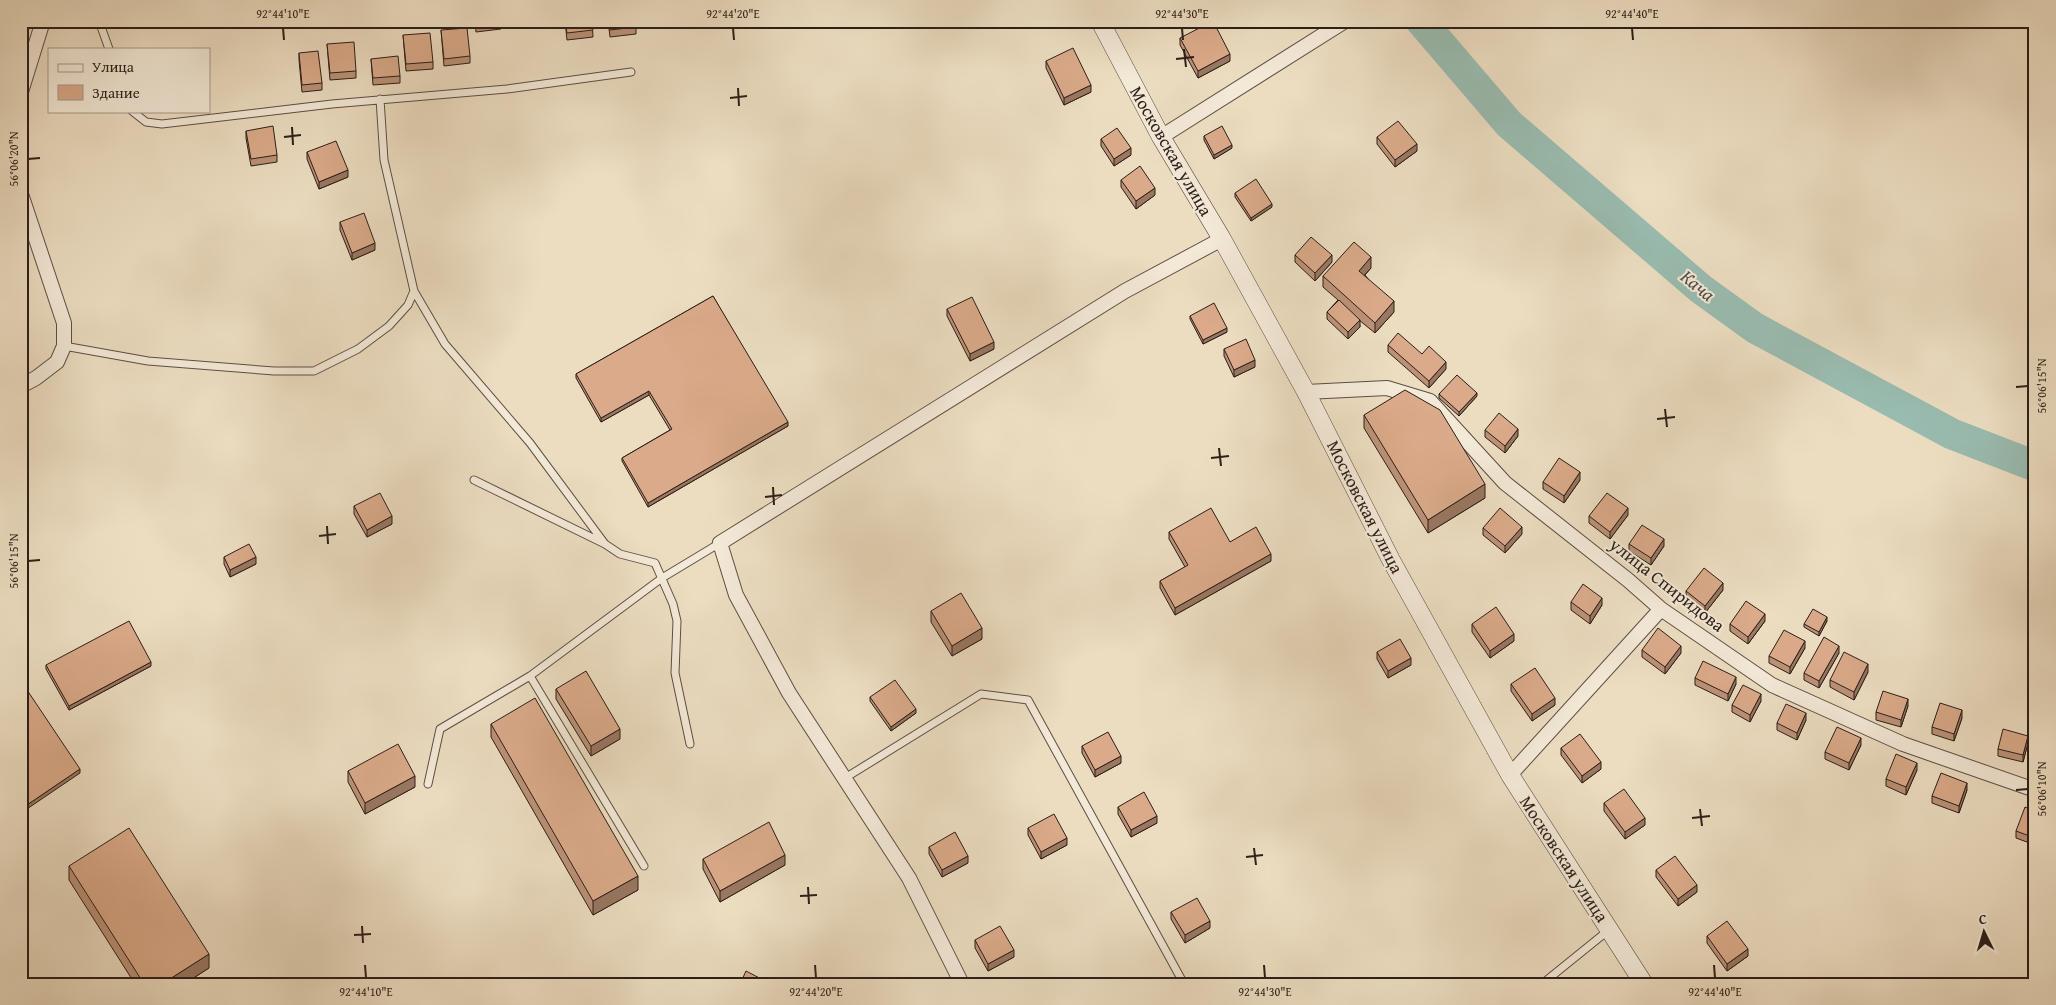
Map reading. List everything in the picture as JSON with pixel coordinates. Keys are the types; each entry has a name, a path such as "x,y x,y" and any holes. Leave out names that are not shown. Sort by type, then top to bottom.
{"street":[{"path":"21,92 43,21"},
{"name":"Московская улица","path":"1100,21 1161,137 1222,239 1306,392 1391,560 1510,775 1644,984"},
{"path":"1161,137 1345,21"},
{"path":"21,194 64,323 64,346 57,362 36,378 21,386"},
{"path":"962,984 909,878 789,693 736,594 720,543 1125,292 1222,239"},
{"name":"улица Спиридова","path":"1306,392 1388,388 1430,401 1505,483 1628,580 1661,609 1772,685 1903,744 2035,790"},
{"path":"1510,775 1661,609"}],"lane":[{"path":"99,21 109,48"},
{"path":"133,112 146,122 162,124 380,99 507,89 632,72"},
{"path":"380,99 384,160 414,291 445,344 530,443 605,544"},
{"path":"64,346 148,361 274,372 314,371 358,349 389,326 408,305 414,291"},
{"path":"474,480 605,544 620,554 655,563 673,604 677,620 675,673 690,744"},
{"path":"428,784 440,729 530,676 662,578 720,543"},
{"path":"530,676 644,866"},
{"path":"845,778 981,694 1028,700 1184,984"},
{"path":"1542,984 1610,929"}],"building":[{"path":"476,21 501,21 501,22 476,25"},
{"path":"565,21 592,21 593,30 567,33"},
{"path":"609,21 636,21 636,27 610,30"},
{"path":"1213,21 1230,54 1198,71 1180,38"},
{"path":"467,28 470,56 444,59 441,30"},
{"path":"430,33 433,62 406,64 403,35"},
{"path":"354,42 356,71 330,73 327,44"},
{"path":"1073,48 1091,85 1064,98 1046,61"},
{"path":"318,51 322,83 302,85 299,53"},
{"path":"398,56 400,76 373,78 371,59"},
{"path":"1398,121 1417,144 1395,160 1377,137"},
{"path":"273,126 277,155 251,159 246,131"},
{"path":"1222,126 1232,145 1214,155 1204,136"},
{"path":"1117,128 1131,148 1114,159 1101,139"},
{"path":"336,141 348,170 319,182 307,152"},
{"path":"1140,166 1155,188 1136,201 1121,180"},
{"path":"1256,179 1272,204 1251,218 1235,193"},
{"path":"364,213 375,243 352,253 340,222"},
{"path":"1311,237 1332,255 1315,273 1295,255"},
{"path":"1354,242 1371,257 1359,271 1394,301 1375,323 1323,276"},
{"path":"713,296 788,422 648,503 622,458 672,429 649,391 601,418 576,374"},
{"path":"972,297 994,342 970,354 947,309"},
{"path":"1339,300 1360,320 1348,332 1327,312"},
{"path":"1214,303 1227,328 1203,340 1190,316"},
{"path":"1398,333 1422,354 1429,346 1446,362 1429,381 1388,345"},
{"path":"1246,339 1255,360 1234,370 1224,349"},
{"path":"1457,375 1477,393 1459,412 1439,394"},
{"path":"1405,390 1440,410 1485,484 1428,520 1364,415"},
{"path":"1499,413 1518,429 1505,446 1485,430"},
{"path":"1559,458 1580,472 1564,496 1543,482"},
{"path":"380,493 392,516 367,530 354,506"},
{"path":"1607,493 1628,508 1610,532 1589,516"},
{"path":"1211,508 1230,542 1256,527 1271,554 1175,608 1160,581 1188,565 1169,532"},
{"path":"1500,508 1522,527 1505,546 1483,528"},
{"path":"1642,525 1664,539 1651,558 1629,544"},
{"path":"249,544 256,557 230,570 224,557"},
{"path":"1704,568 1723,583 1705,606 1686,591"},
{"path":"1583,584 1602,598 1590,616 1571,602"},
{"path":"961,593 982,628 952,646 931,611"},
{"path":"1746,601 1765,614 1748,637 1730,624"},
{"path":"1496,607 1514,634 1490,651 1472,624"},
{"path":"1813,609 1827,617 1819,632 1804,624"},
{"path":"129,621 151,662 69,706 46,665"},
{"path":"1658,628 1681,646 1665,667 1642,650"},
{"path":"1784,630 1805,641 1790,667 1769,656"},
{"path":"1824,637 1839,646 1819,681 1804,673"},
{"path":"1400,639 1411,658 1388,671 1377,652"},
{"path":"1844,652 1868,664 1854,692 1830,680"},
{"path":"1703,661 1736,677 1728,694 1695,678"},
{"path":"1535,668 1555,698 1532,714 1511,684"},
{"path":"586,671 620,729 591,746 556,689"},
{"path":"895,680 916,709 891,727 870,697"},
{"path":"21,681 80,769 21,809"},
{"path":"1743,685 1761,694 1750,715 1732,705"},
{"path":"1883,691 1908,699 1901,720 1876,712"},
{"path":"535,698 638,876 593,901 491,724"},
{"path":"1940,703 1962,710 1954,734 1932,727"},
{"path":"1786,704 1806,713 1797,733 1777,723"},
{"path":"1837,727 1861,738 1849,763 1825,752"},
{"path":"2003,729 2028,736 2023,755 1998,749"},
{"path":"1108,732 1121,756 1095,770 1082,746"},
{"path":"1580,734 1601,762 1582,776 1561,748"},
{"path":"398,744 415,776 365,803 348,771"},
{"path":"1896,754 1917,763 1906,787 1886,779"},
{"path":"1941,773 1967,783 1959,806 1932,796"},
{"path":"1624,789 1645,818 1625,832 1604,803"},
{"path":"1144,792 1157,816 1131,830 1118,807"},
{"path":"2025,807 2035,811 2035,838 2016,831"},
{"path":"1054,814 1067,838 1041,852 1028,828"},
{"path":"769,822 785,855 720,891 703,859"},
{"path":"129,828 209,954 162,984 144,984 69,866"},
{"path":"955,832 968,856 942,870 929,847"},
{"path":"1675,856 1697,885 1678,899 1656,870"},
{"path":"1197,898 1210,921 1185,935 1171,912"},
{"path":"1727,921 1748,949 1727,964 1707,936"},
{"path":"1000,926 1014,950 988,964 975,940"},
{"path":"746,971 771,984 740,984"}],"waterway":[{"name":"Кача","path":"1421,21 1509,124 1701,289 1755,328 1952,434 2035,466"}]}
